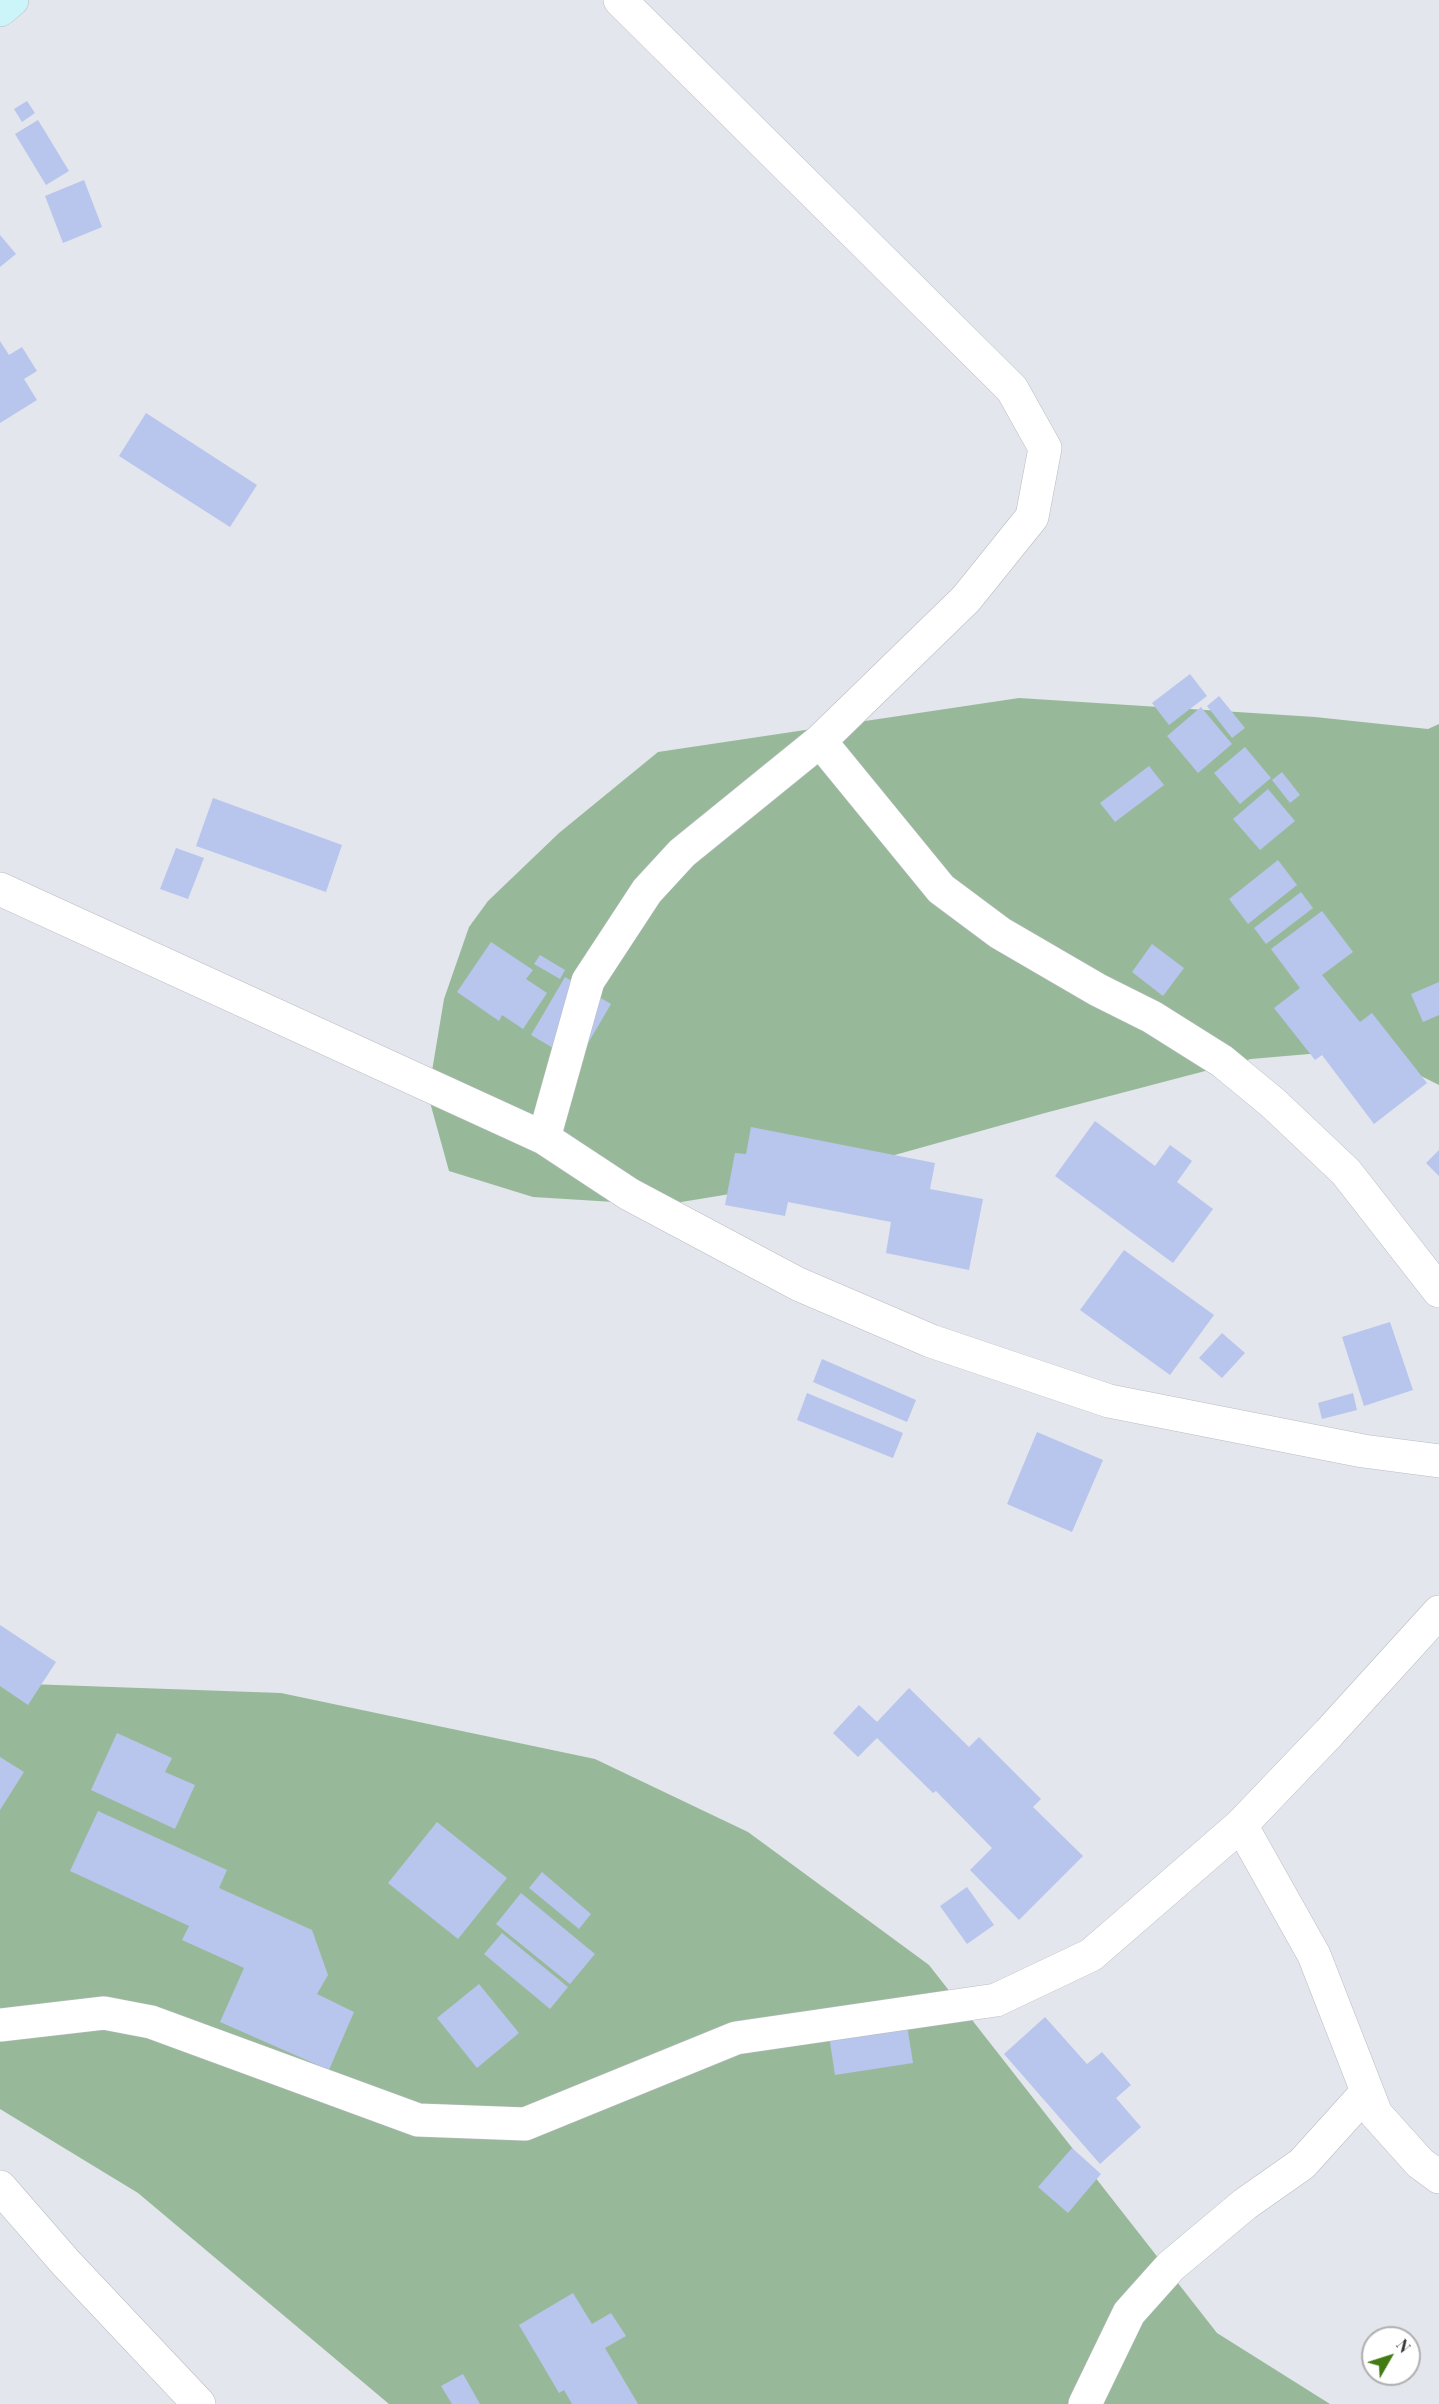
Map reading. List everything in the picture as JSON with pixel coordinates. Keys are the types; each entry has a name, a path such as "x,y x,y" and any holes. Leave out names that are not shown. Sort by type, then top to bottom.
{"street":[{"path":"0,10 12,0"},
{"path":"544,1138 588,981 647,891 682,853 820,741 966,599 1032,517 1045,448 1012,389 620,0"},
{"path":"820,741 941,890 999,933 1098,990 1152,1017 1222,1061 1273,1103 1346,1172 1439,1291"},
{"path":"0,889 544,1138 628,1194 787,1279 931,1341 1109,1401 1363,1452 1439,1461"},
{"path":"0,2025 104,2013 151,2022 418,2120 525,2124 736,2038 996,2000 1091,1955 1241,1825 1294,1772 1439,1612"},
{"path":"1241,1825 1314,1955 1376,2114 1420,2163 1439,2177"},
{"path":"1085,2404 1129,2313 1170,2266 1245,2204 1302,2164 1367,2092"},
{"path":"0,2187 66,2263 199,2404"}],"green space":[{"path":"1019,698 1315,717 1428,729 1439,724 1439,1085 1367,1049 1251,1059 1045,1113 791,1184 663,1205 533,1197 449,1171 428,1095 444,999 469,927 488,901 559,833 658,752"},
{"path":"0,1683 281,1693 595,1759 748,1832 929,1965 1217,2333 1330,2404 389,2404 138,2193 0,2109"}],"building":[{"path":"27,101 35,113 22,122 14,109"},
{"path":"38,120 69,171 46,185 15,134"},
{"path":"84,180 102,227 63,243 45,196"},
{"path":"0,235 16,254 0,267"},
{"path":"0,341 9,355 22,347 37,371 24,379 37,400 0,423"},
{"path":"146,413 257,485 230,527 119,456"},
{"path":"1190,674 1207,696 1169,725 1152,703"},
{"path":"1219,696 1245,728 1232,738 1207,706"},
{"path":"1201,707 1232,744 1198,773 1167,736"},
{"path":"1245,747 1271,778 1240,804 1214,773"},
{"path":"1149,766 1164,785 1115,822 1100,803"},
{"path":"1282,772 1300,795 1290,803 1272,780"},
{"path":"1268,789 1295,821 1260,850 1233,819"},
{"path":"213,798 342,845 326,892 196,846"},
{"path":"176,848 204,858 188,899 160,889"},
{"path":"1278,860 1297,885 1248,924 1229,899"},
{"path":"1301,892 1313,908 1266,944 1254,928"},
{"path":"1322,911 1353,952 1322,975 1360,1022 1372,1013 1427,1083 1374,1124 1322,1055 1315,1060 1274,1008 1300,988 1271,949"},
{"path":"491,942 533,970 526,979 547,993 523,1029 502,1015 499,1021 457,992"},
{"path":"1152,944 1184,968 1163,996 1132,972"},
{"path":"540,955 565,970 560,979 534,964"},
{"path":"565,977 611,1004 577,1062 531,1035"},
{"path":"1439,982 1439,1015 1423,1022 1411,994"},
{"path":"1095,1121 1155,1166 1170,1145 1192,1161 1177,1182 1213,1209 1173,1263 1055,1176"},
{"path":"751,1127 935,1163 930,1189 983,1199 969,1270 886,1253 891,1222 788,1202 785,1216 725,1205 735,1153 746,1154"},
{"path":"1439,1150 1439,1176 1426,1163"},
{"path":"1124,1250 1214,1315 1170,1375 1080,1310"},
{"path":"1390,1322 1413,1390 1364,1406 1342,1337"},
{"path":"1222,1333 1245,1353 1222,1378 1199,1358"},
{"path":"822,1359 916,1400 907,1422 813,1382"},
{"path":"807,1393 903,1433 893,1458 797,1420"},
{"path":"1353,1393 1357,1410 1322,1419 1318,1403"},
{"path":"1037,1432 1103,1460 1072,1532 1007,1504"},
{"path":"0,1625 56,1662 28,1705 0,1686"},
{"path":"909,1688 969,1747 979,1737 1041,1799 1033,1807 1083,1856 1019,1920 970,1870 992,1848 936,1791 933,1793 877,1738 858,1757 833,1733 859,1705 877,1722"},
{"path":"117,1733 172,1758 165,1772 195,1785 175,1829 91,1790"},
{"path":"0,1757 24,1772 0,1810"},
{"path":"98,1811 227,1870 219,1888 312,1930 328,1975 317,1994 354,2012 329,2070 220,2022 244,1968 182,1940 189,1926 70,1871"},
{"path":"437,1822 507,1878 458,1939 388,1883"},
{"path":"542,1872 591,1914 579,1929 529,1888"},
{"path":"967,1887 994,1925 967,1944 940,1906"},
{"path":"521,1893 595,1954 570,1984 496,1924"},
{"path":"502,1933 568,1987 550,2009 484,1954"},
{"path":"479,1984 519,2033 477,2068 437,2018"},
{"path":"1045,2017 1087,2064 1102,2052 1131,2085 1116,2098 1141,2127 1100,2164 1004,2054"},
{"path":"907,2025 913,2063 835,2075 829,2036"},
{"path":"1072,2148 1101,2174 1068,2213 1038,2187"},
{"path":"573,2293 592,2324 611,2313 626,2336 605,2348 638,2404 572,2404 564,2390 559,2393 519,2325"},
{"path":"463,2374 480,2404 452,2404 441,2386"}]}
